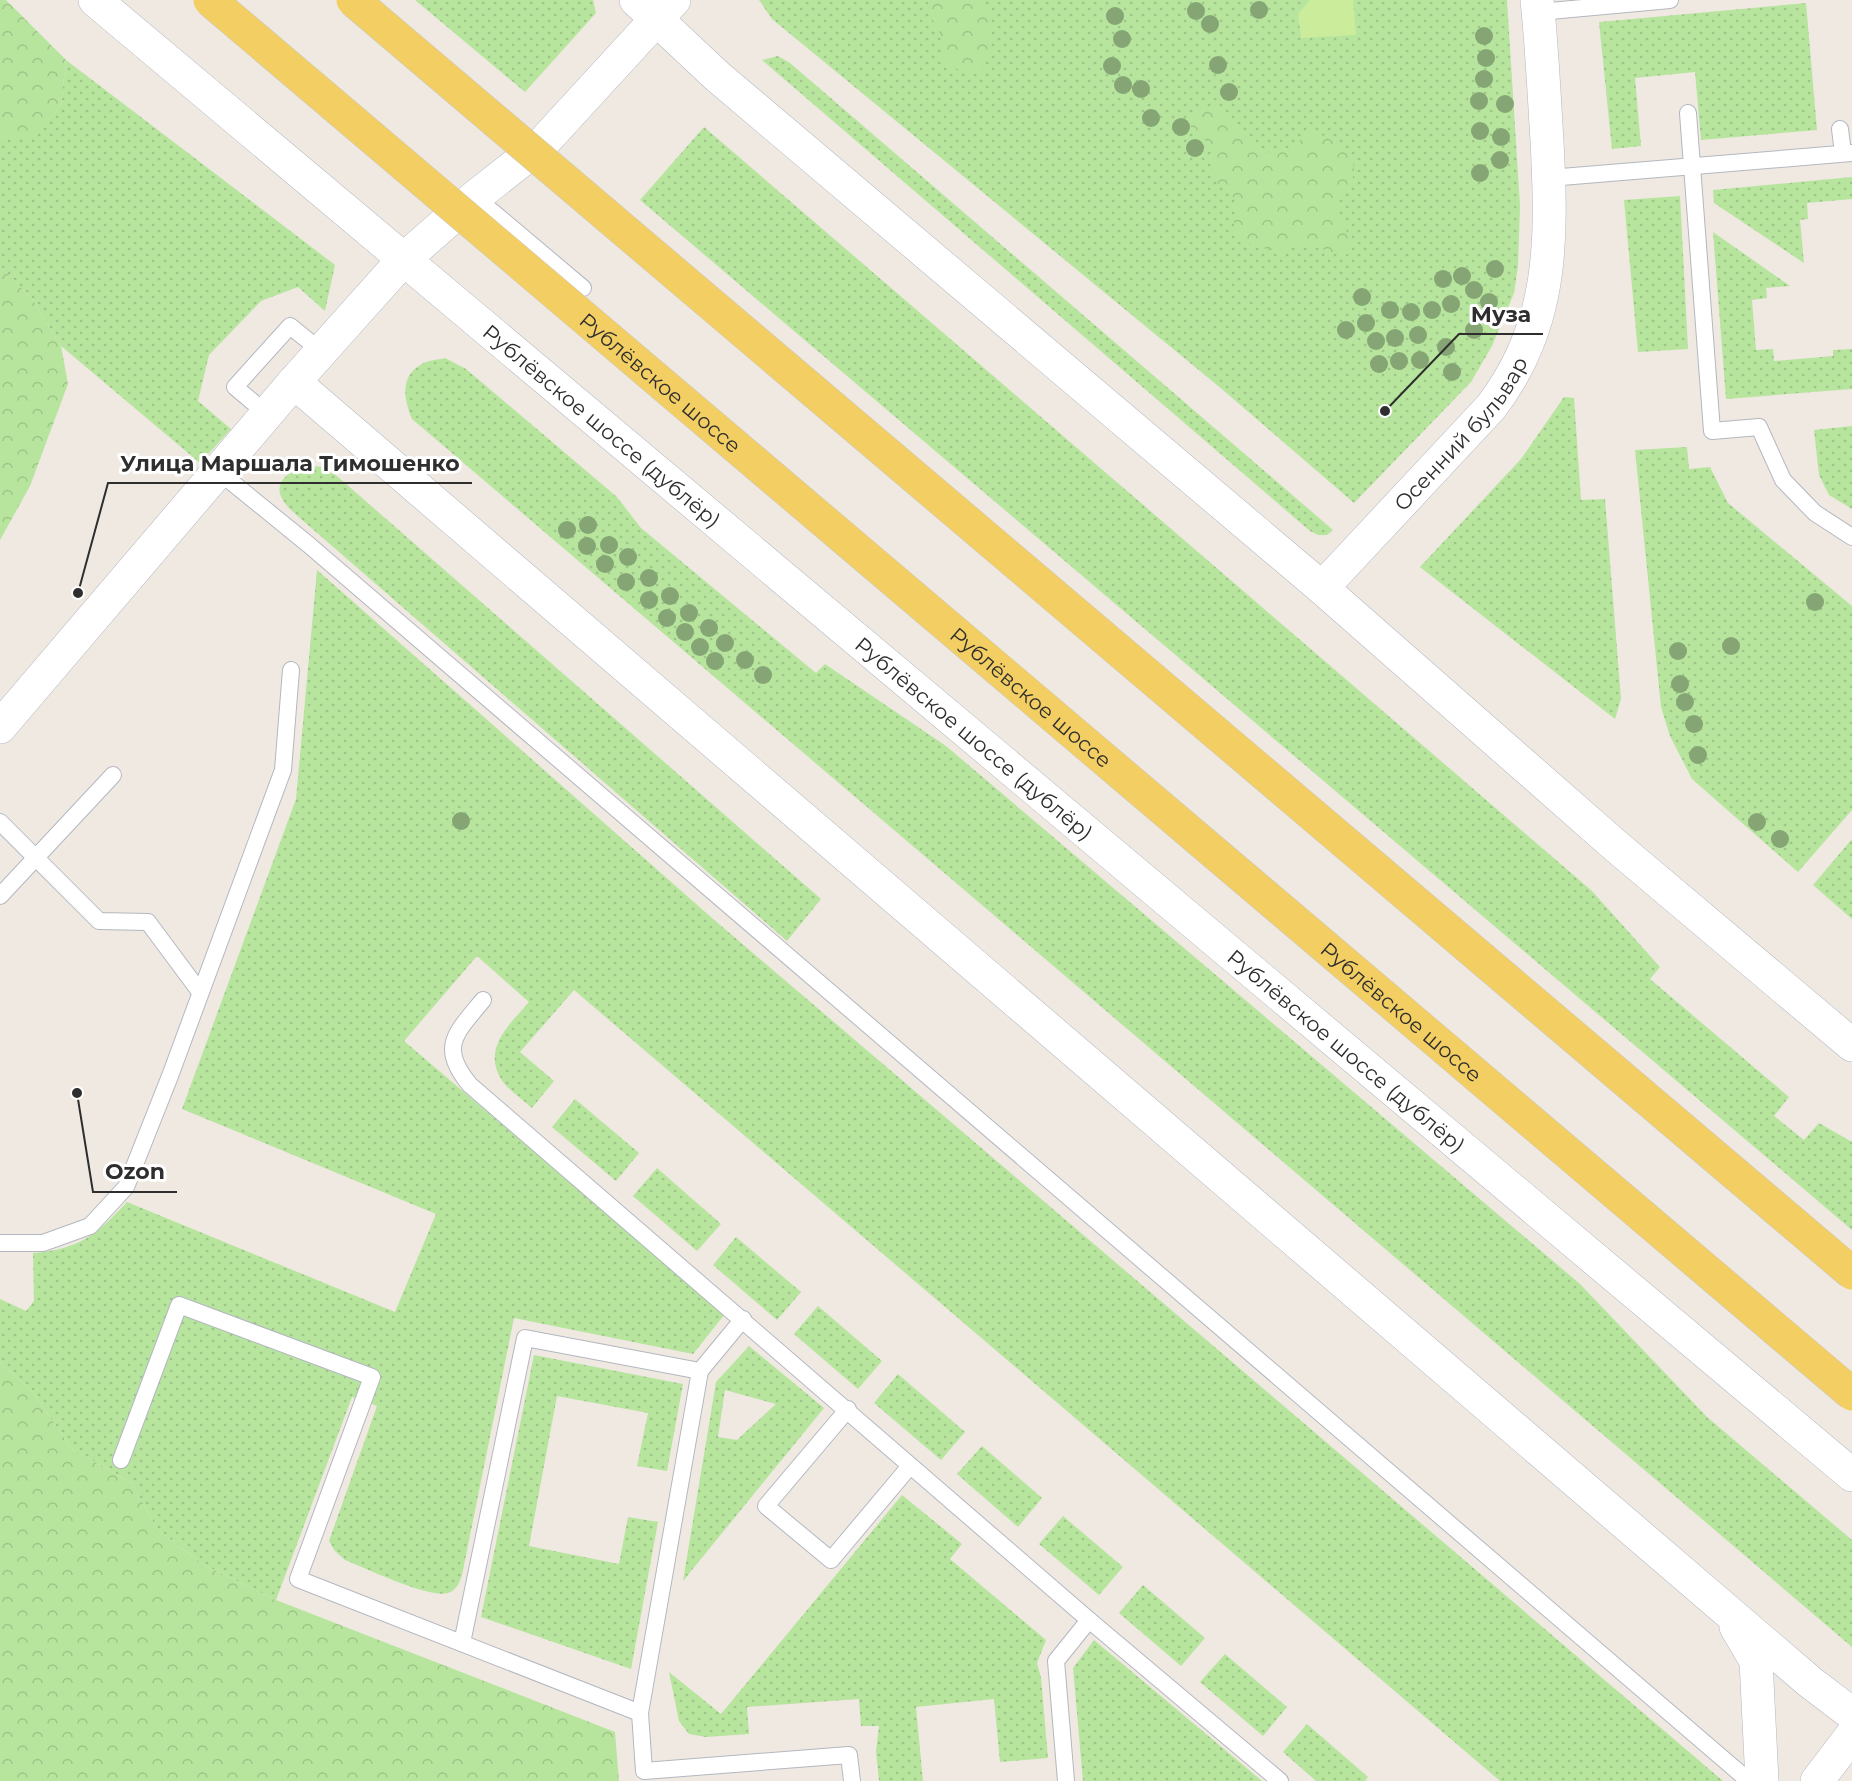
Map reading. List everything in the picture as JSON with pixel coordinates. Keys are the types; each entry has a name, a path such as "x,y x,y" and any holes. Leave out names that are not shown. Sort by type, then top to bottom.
{"main road":[{"name":"Рублёвское шоссе","path":"210,0 1852,1394"},
{"path":"352,0 1852,1273"}],"street":[{"name":"Рублёвское шоссе (дублёр)","path":"95,0 1852,1475"},
{"path":"0,727 294,382 403,260 475,197 541,145 656,6 717,76 1322,588 1617,847 1852,1045"},
{"name":"Осенний бульвар","path":"1322,588 1459,443 1507,387 1523,356 1539,314 1548,271 1551,218 1538,6"},
{"path":"294,382 1728,1612 1852,1714"},
{"path":"1728,1612 1756,1661 1762,1781"},
{"path":"1817,1781 1852,1735"}],"lane":[{"path":"1538,6 1670,0"},
{"path":"478,90 541,145"},
{"path":"1688,113 1712,431 1759,427 1783,480 1815,513 1852,537"},
{"path":"1549,178 1847,153 1840,129"},
{"path":"475,197 582,288"},
{"path":"267,414 235,387 290,326 321,351"},
{"path":"218,471 309,545 1749,1781"},
{"path":"0,1243 43,1243 90,1226 126,1187 283,770 291,670"},
{"path":"0,896 113,775"},
{"path":"0,822 99,921 148,922 200,992"},
{"path":"483,1000 459,1029 453,1045 455,1067 470,1085 1089,1620 1280,1781"},
{"path":"122,1460 179,1305 372,1377 298,1579 640,1713"},
{"path":"743,1319 700,1371 640,1713 644,1771 849,1755 852,1781"},
{"path":"462,1643 525,1338 700,1371"},
{"path":"848,1410 766,1506 831,1560 910,1466"},
{"path":"1066,1781 1056,1661 1089,1620"}],"green space":[{"path":"0,0 6,0 66,60 61,105 33,139 0,137"},
{"path":"415,0 593,0 596,13 525,92"},
{"path":"759,0 1507,0 1520,206 1518,266 1514,293 1492,346 1471,382 1354,503 1223,390 772,19"},
{"path":"928,0 979,0 988,12 991,26 989,51 981,71 958,69 952,67 944,59 941,37 930,14"},
{"path":"1310,0 1353,0 1356,35 1301,38 1298,14"},
{"path":"1806,3 1817,130 1701,140 1695,72 1635,78 1641,146 1612,149 1599,22"},
{"path":"778,56 790,63 1333,530 1327,535 1318,535 1310,531 762,60"},
{"path":"66,60 335,265 325,311 298,287 261,301 209,355 198,401 231,429 200,463 61,346 33,300 0,266 0,137 33,138 61,105"},
{"path":"1204,106 1226,115 1250,143 1259,149 1270,152 1284,150 1312,133 1330,139 1345,149 1353,164 1354,173 1349,187 1340,199 1337,211 1351,242 1352,249 1346,255 1309,246 1281,250 1267,249 1253,245 1241,237 1234,225 1237,202 1215,179 1213,151 1190,125 1194,113"},
{"path":"704,127 1592,891 1660,967 1650,979 1789,1097 1774,1116 1804,1140 1819,1123 1852,1142 1852,1230 640,200"},
{"path":"1852,177 1852,199 1807,203 1808,219 1800,220 1804,263 1714,203 1713,190"},
{"path":"1680,196 1688,349 1638,352 1624,200"},
{"path":"1713,232 1790,286 1766,288 1767,298 1752,300 1756,350 1773,349 1774,361 1833,356 1833,350 1852,349 1852,389 1726,399"},
{"path":"0,266 33,300 61,346 68,384 30,486 0,540"},
{"path":"445,358 466,369 617,497 641,528 816,673 825,664 946,746 1580,1284 1707,1417 1852,1540 1852,1647 412,419 405,389 410,375 424,363"},
{"path":"1564,397 1574,398 1581,500 1605,499 1621,699 1615,719 1420,567 1521,459"},
{"path":"1852,426 1852,509 1829,495 1819,475 1814,430"},
{"path":"1687,447 1689,469 1710,467 1728,503 1852,606 1852,810 1798,872 1692,779 1670,736 1661,707 1635,450"},
{"path":"304,465 323,467 337,476 821,899 787,941 293,512 281,497 280,485 288,474"},
{"path":"317,570 712,918 1723,1781 1500,1781 574,990 520,1052 554,1081 532,1108 511,1091 501,1079 496,1068 495,1057 496,1047 501,1037 529,1002 477,956 404,1041 725,1314 693,1354 514,1318 462,1575 456,1588 451,1592 439,1594 427,1592 382,1576 345,1560 335,1551 329,1541 377,1406 352,1397 276,1600 204,1565 157,1529 132,1483 72,1449 32,1391 0,1362 0,1299 26,1311 34,1301 33,1253 75,1244 96,1232 127,1202 395,1312 436,1214 182,1109 296,799"},
{"path":"1852,839 1852,919 1813,885"},
{"path":"575,1099 639,1153 616,1181 552,1127"},
{"path":"657,1168 721,1224 697,1251 633,1196"},
{"path":"736,1237 801,1292 777,1320 713,1265"},
{"path":"818,1306 882,1361 858,1389 794,1334"},
{"path":"749,1346 824,1408 683,1581 716,1382","holes":["725,1390 776,1404 737,1440 718,1437"]},
{"path":"534,1355 683,1384 667,1471 637,1466 648,1413 557,1396 529,1546 619,1564 628,1517 658,1522 631,1669 481,1617"},
{"path":"0,1362 32,1391 72,1449 132,1483 157,1529 204,1565 276,1600 615,1732 619,1781 0,1781"},
{"path":"898,1374 965,1432 941,1460 874,1403"},
{"path":"982,1446 1042,1498 1018,1527 957,1474"},
{"path":"902,1495 962,1544 950,1559 1046,1640 1037,1663 1041,1678 1048,1758 1000,1762 994,1699 916,1707 923,1781 879,1781 876,1751 879,1726 861,1726 859,1699 747,1707 749,1734 706,1737 689,1734 679,1721 669,1672 721,1714"},
{"path":"1063,1516 1123,1567 1099,1595 1039,1544"},
{"path":"1143,1585 1205,1638 1181,1666 1119,1613"},
{"path":"1094,1640 1262,1781 1083,1781 1073,1668"},
{"path":"1225,1654 1287,1707 1263,1736 1200,1682"},
{"path":"1307,1724 1368,1777 1365,1781 1316,1781 1283,1752"}],"place":[{"name":"Муза","path":"1385,411"},
{"name":"Улица Маршала Тимошенко","path":"78,593"},
{"name":"Ozon","path":"77,1093"}]}
